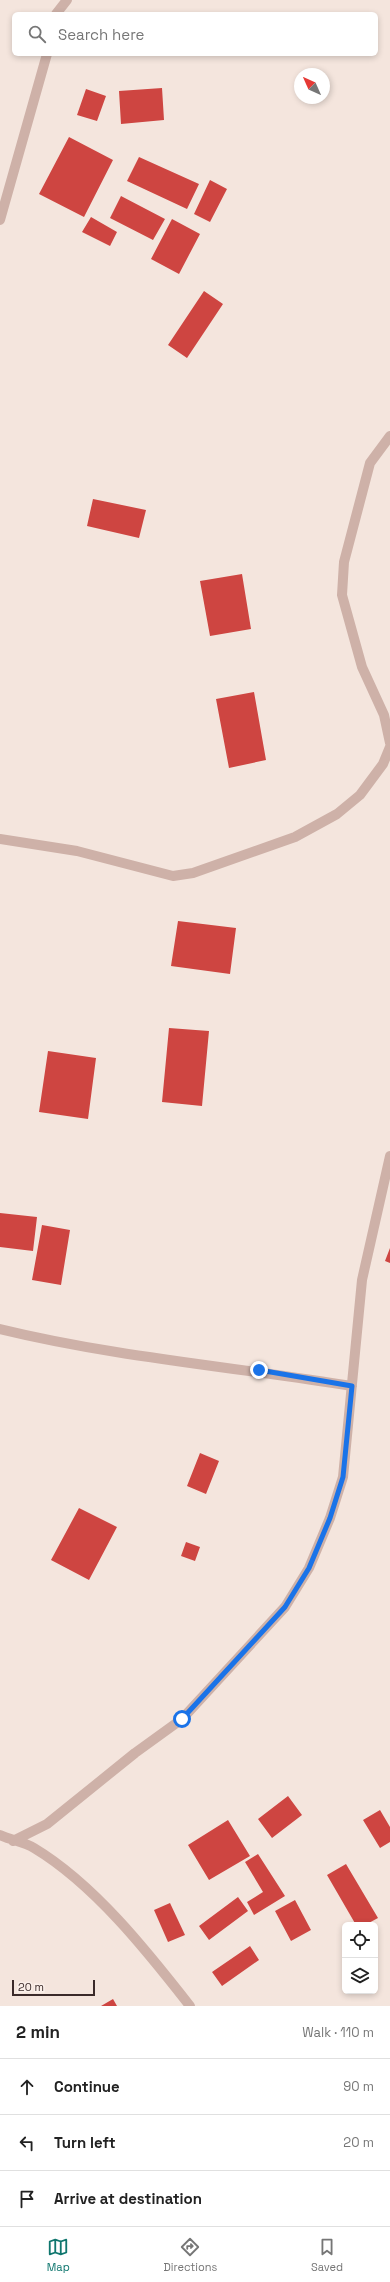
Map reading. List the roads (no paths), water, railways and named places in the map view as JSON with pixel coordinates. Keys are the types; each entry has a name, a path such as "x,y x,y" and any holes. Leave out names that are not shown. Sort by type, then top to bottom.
{"street":[{"path":"58,12 67,0"},
{"path":"0,220 46,56"},
{"path":"390,436 370,463 344,562 342,595 362,667 384,715 390,743"},
{"path":"0,839 77,851 173,876 193,873 295,837 337,814 360,795 383,764 390,747"},
{"path":"12,1841 47,1824 135,1753 182,1719 285,1607 309,1568 330,1518 343,1477 362,1280 390,1156"},
{"path":"0,1329 57,1343 259,1370 352,1386"},
{"path":"0,1835 12,1841 32,1847 86,1888 154,1960 190,2006"}]}
